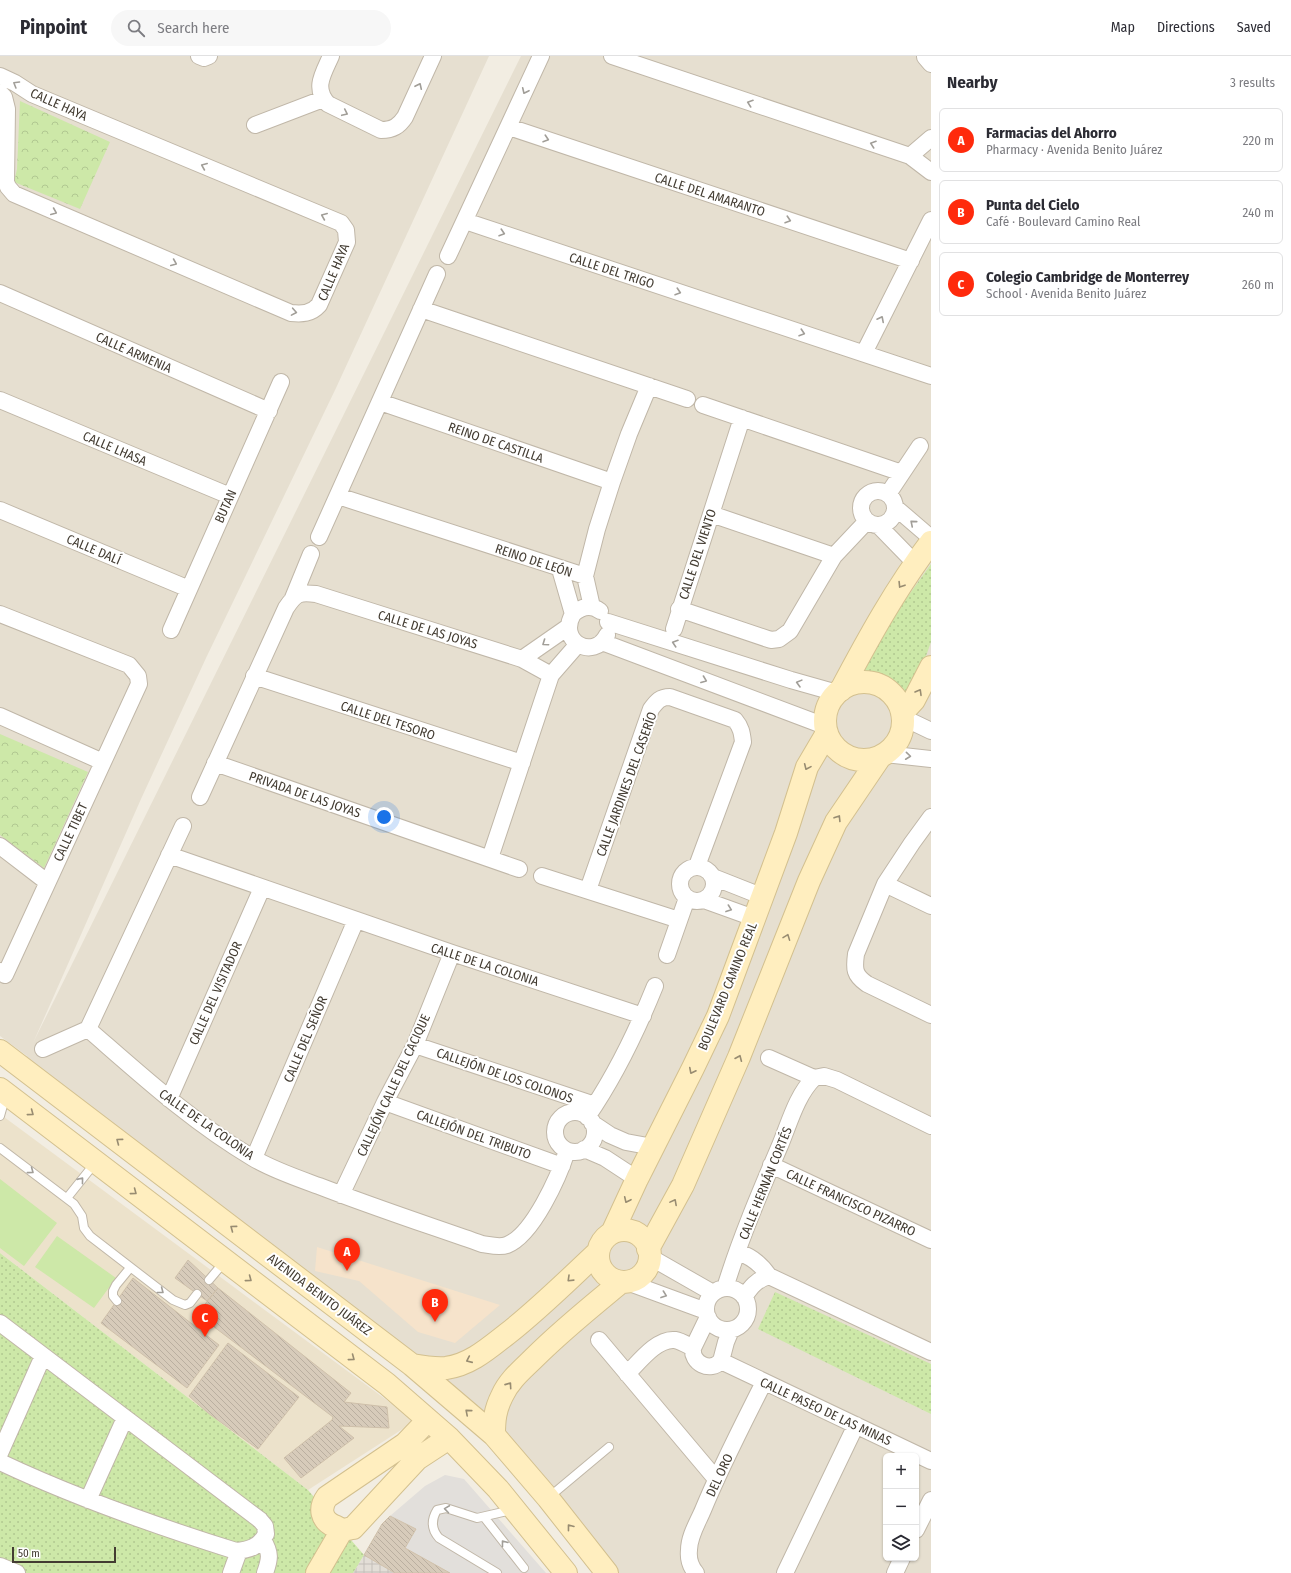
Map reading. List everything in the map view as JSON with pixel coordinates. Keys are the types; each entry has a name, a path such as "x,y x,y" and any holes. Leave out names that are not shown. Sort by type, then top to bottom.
{"street":[{"path":"198,56 204,58 209,56"},
{"path":"331,56 323,73 320,91 323,99 328,104 381,130 394,128 400,125 433,56"},
{"path":"448,256 541,56"},
{"path":"612,56 910,156 931,172"},
{"path":"924,56 930,56"},
{"path":"924,56 931,64"},
{"name":"CALLE HAYA","path":"0,76 15,83 32,94 341,223 346,230 347,242 319,305 315,310 303,314 291,313 14,194 6,182 7,108 4,96 0,94"},
{"path":"255,125 323,99"},
{"name":"CALLE DEL AMARANTO","path":"508,127 911,261"},
{"path":"910,156 931,138"},
{"path":"864,354 931,220"},
{"name":"CALLE DEL TRIGO","path":"465,221 931,376"},
{"path":"319,537 437,274"},
{"name":"CALLE ARMENIA","path":"0,293 269,411"},
{"path":"421,310 687,399"},
{"name":"BUTAN","path":"171,630 281,382"},
{"name":"REINO DE LEÓN","path":"338,496 585,576 612,482 629,434 649,386"},
{"name":"CALLE LHASA","path":"0,400 230,496"},
{"name":"REINO DE CASTILLA","path":"380,402 612,482"},
{"path":"703,406 902,473"},
{"name":"CALLE DEL VIENTO","path":"742,418 679,610 771,640 779,639 790,631 834,556 873,523 888,522 892,518 892,501 902,473 920,446"},
{"path":"915,563 861,512 861,506 866,495 877,491 892,501 931,538"},
{"name":"CALLE DALÍ","path":"0,510 188,589"},
{"path":"711,514 834,556"},
{"path":"931,542 915,563 872,631 839,692 827,708 826,730 833,744 843,753 854,759 867,760 883,755 931,759"},
{"path":"200,797 254,676 286,608 293,598 311,554"},
{"path":"522,658 571,620 578,609 592,607 602,612 608,622 608,633 602,642 590,647 578,644 569,633 571,620 560,568"},
{"path":"585,576 592,607"},
{"name":"CALLE DE LAS JOYAS","path":"293,598 298,594 316,594 522,658 551,675"},
{"path":"674,629 679,610"},
{"name":"CALLE TIBET","path":"0,614 129,665 138,676 139,684 2,977"},
{"path":"608,622 791,680 839,692"},
{"path":"602,642 826,730"},
{"path":"490,858 551,675 578,644"},
{"path":"903,715 914,700 931,667"},
{"name":"CALLE DEL TESORO","path":"254,676 522,763"},
{"path":"494,1435 494,1419 498,1406 507,1387 517,1375 556,1336 624,1282 640,1276 645,1271 649,1253 683,1185 739,1057 809,881 836,822 883,755 893,747 899,739 902,730 903,715 897,700 888,690 875,684 862,682 848,685 839,692"},
{"name":"CALLE JARDINES DEL CASERÍO","path":"588,890 651,709 660,698 670,697 735,720 742,733 743,742 697,866"},
{"path":"903,715 931,730"},
{"path":"0,716 103,762"},
{"name":"BOULEVARD CAMINO REAL","path":"612,1234 637,1178 718,1016 786,833 807,767 826,730"},
{"name":"PRIVADA DE LAS JOYAS","path":"215,763 519,869"},
{"path":"931,817 885,884 856,954 855,965 856,973 859,979 931,1015"},
{"path":"43,1049 88,1029 183,826"},
{"path":"0,846 47,882"},
{"name":"CALLE DE LA COLONIA","path":"169,855 452,953 643,1016"},
{"path":"704,900 712,893 714,883 713,877 707,869 697,866 686,870 680,878 680,889 687,898 692,901 704,900 754,918"},
{"path":"542,876 679,920"},
{"path":"713,877 762,896"},
{"path":"885,884 931,906"},
{"name":"CALLE DEL VISITADOR","path":"169,1099 262,888"},
{"path":"667,955 687,898"},
{"name":"CALLE DEL SEÑOR","path":"254,1158 356,920"},
{"name":"CALLEJÓN CALLE DEL CACIQUE","path":"341,1195 385,1102 415,1045 452,953"},
{"path":"591,1115 576,1112 570,1113 559,1119 555,1131 555,1137 558,1143 567,1151 579,1152 592,1141 594,1129 591,1115 622,1062 655,986"},
{"name":"CALLE DE LA COLONIA","path":"88,1029 169,1099 219,1136 254,1158 297,1178 341,1195 482,1244 505,1246 518,1237 538,1212 551,1190 567,1151"},
{"name":"CALLEJÓN DE LOS COLONOS","path":"415,1045 591,1115 610,1134 626,1142 653,1147"},
{"name":"AVENIDA BENITO JUÁREZ","path":"0,1051 412,1364 494,1435 548,1498 607,1573"},
{"path":"769,1058 814,1078 824,1076 837,1080 931,1126"},
{"name":"CALLE HERNÁN CORTÉS","path":"814,1078 806,1086 800,1098 771,1165 737,1252 754,1259 765,1270 768,1276 931,1352"},
{"path":"3,1092 387,1384 449,1438 498,1489 566,1573"},
{"name":"CALLEJÓN DEL TRIBUTO","path":"385,1102 562,1166"},
{"path":"584,1149 605,1158 637,1178"},
{"name":"CALLE FRANCISCO PIZARRO","path":"771,1165 931,1240"},
{"path":"412,1364 430,1368 446,1368 472,1359 487,1350 532,1315 598,1252 603,1241 619,1231 634,1232 645,1242 649,1253 719,1291 732,1289 744,1297 748,1310 746,1317 737,1327 731,1330 717,1328 711,1323 707,1314 706,1304 719,1291 737,1252"},
{"path":"598,1252 598,1259 603,1271 608,1277 707,1314"},
{"path":"744,1297 755,1283 761,1278 768,1276"},
{"path":"707,1314 693,1348 694,1357 702,1365 713,1366 721,1361 731,1330"},
{"path":"0,1323 260,1520 265,1526 266,1534 263,1540 254,1548 239,1551 146,1522 44,1482 0,1462"},
{"path":"599,1340 716,1479"},
{"path":"627,1374 648,1353 660,1344 668,1341 678,1341 693,1348"},
{"path":"0,1453 43,1356"},
{"name":"CALLE PASEO DE LAS MINAS","path":"721,1361 931,1460"},
{"name":"DEL ORO","path":"695,1572 690,1565 689,1549 692,1536 716,1479 764,1382"},
{"path":"88,1500 125,1418"},
{"path":"428,1420 405,1444 327,1497 323,1503 323,1517 329,1524 342,1530 353,1528 417,1459 449,1438"},
{"path":"785,1573 856,1425"},
{"path":"498,1489 523,1470"},
{"path":"918,1525 931,1500"},
{"path":"317,1573 342,1530"},
{"path":"263,1540 269,1550 269,1561 265,1573"},
{"path":"231,1573 239,1551"},
{"path":"895,1573 901,1561"},
{"path":"0,1566 17,1573"}],"lane":[{"path":"0,1116 3,1092"},
{"path":"0,1148 67,1198 79,1210 82,1216 84,1228 90,1236 130,1268 179,1304 185,1305 190,1303 197,1294"},
{"path":"67,1198 95,1163"},
{"path":"209,1280 225,1261"},
{"path":"117,1301 113,1296 113,1291 130,1268"},
{"path":"548,1498 608,1447"},
{"path":"497,1573 439,1538 433,1529 433,1517 440,1508 446,1508 477,1518 514,1509"},
{"path":"484,1517 524,1568"}],"shaded area":[{"path":"0,56 489,56 336,388 206,658 141,799 33,1043 521,56 931,56 931,1573 604,1573 492,1439 17,1068 27,1056 0,1036"},
{"path":"0,1114 415,1421 308,1490 0,1253"},
{"path":"317,1247 500,1305 455,1343 418,1332 359,1281 315,1271"},
{"path":"445,1475 464,1479 546,1573 450,1573 405,1548 416,1529 390,1516 425,1486"},
{"path":"364,1555 395,1573 353,1573"}],"green space":[{"path":"20,101 110,142 80,209 14,182 17,169"},
{"path":"931,564 931,642 912,693 908,693 880,679 859,673 893,617"},
{"path":"0,734 88,772 44,868 0,835"},
{"path":"0,1179 57,1223 24,1266 0,1248"},
{"path":"57,1236 116,1278 94,1308 35,1267"},
{"path":"0,1253 308,1490 364,1555 353,1573 0,1573"},
{"path":"775,1292 931,1364 931,1414 758,1329"}],"building":[{"path":"188,1260 218,1288 207,1301 175,1278"},
{"path":"133,1278 219,1345 187,1388 101,1323"},
{"path":"218,1288 351,1393 344,1402 387,1407 389,1428 339,1426 354,1438 301,1478 284,1458 332,1420 333,1417 197,1314"},
{"path":"228,1343 299,1397 258,1449 208,1413 189,1396"},
{"path":"390,1516 416,1529 405,1548 450,1573 395,1573 364,1555 382,1524"}],"place":[{"name":"Farmacias del Ahorro","path":"347,1271"},
{"name":"Punta del Cielo","path":"435,1322"},
{"name":"Colegio Cambridge de Monterrey","path":"205,1337"}]}
